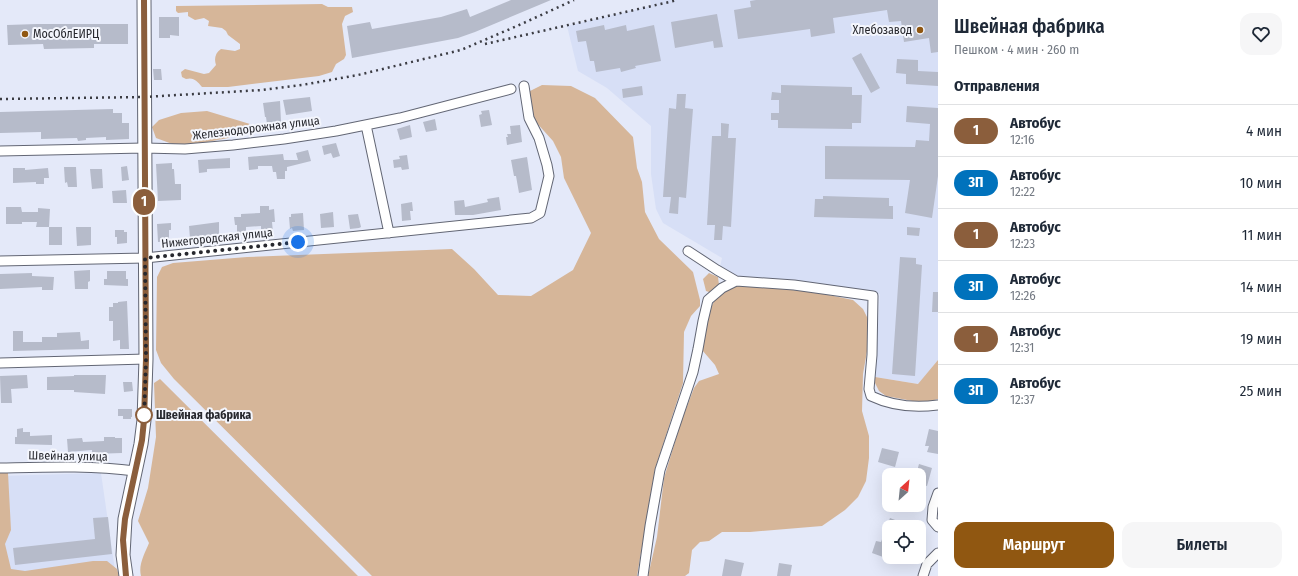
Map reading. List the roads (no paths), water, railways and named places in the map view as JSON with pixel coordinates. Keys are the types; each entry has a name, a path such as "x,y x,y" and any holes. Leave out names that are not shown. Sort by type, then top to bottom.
{"main road":[{"path":"126,576 123,546 125,519 142,440 146,359 144,0"}],"street":[{"name":"Нижегородская улица","path":"0,261 145,258 531,218 540,213 549,176 539,138 529,118 524,86"},
{"name":"Железнодорожная улица","path":"0,151 144,148 185,149 284,139 400,118 447,107 510,89"},
{"path":"366,125 389,232"},
{"path":"688,251 716,270 736,281 794,285 873,296 872,355 869,389 871,396 900,405 921,408 938,405"},
{"path":"643,576 660,470 693,372 702,321 708,300 722,288 736,281"},
{"path":"0,363 146,359"},
{"name":"Швейная улица","path":"0,468 82,467 135,471"},
{"path":"938,493 933,507 932,520 938,528"},
{"path":"923,576 927,564 938,553"}],"railway":[{"path":"0,99 144,97 262,90 302,85 358,75 461,50 574,0"},
{"path":"485,44 678,0"}],"place":[{"name":"Хлебозавод","path":"920,30"},
{"name":"МосОблЕИРЦ","path":"25,34"},
{"name":"Швейная фабрика","path":"144,415"}]}
